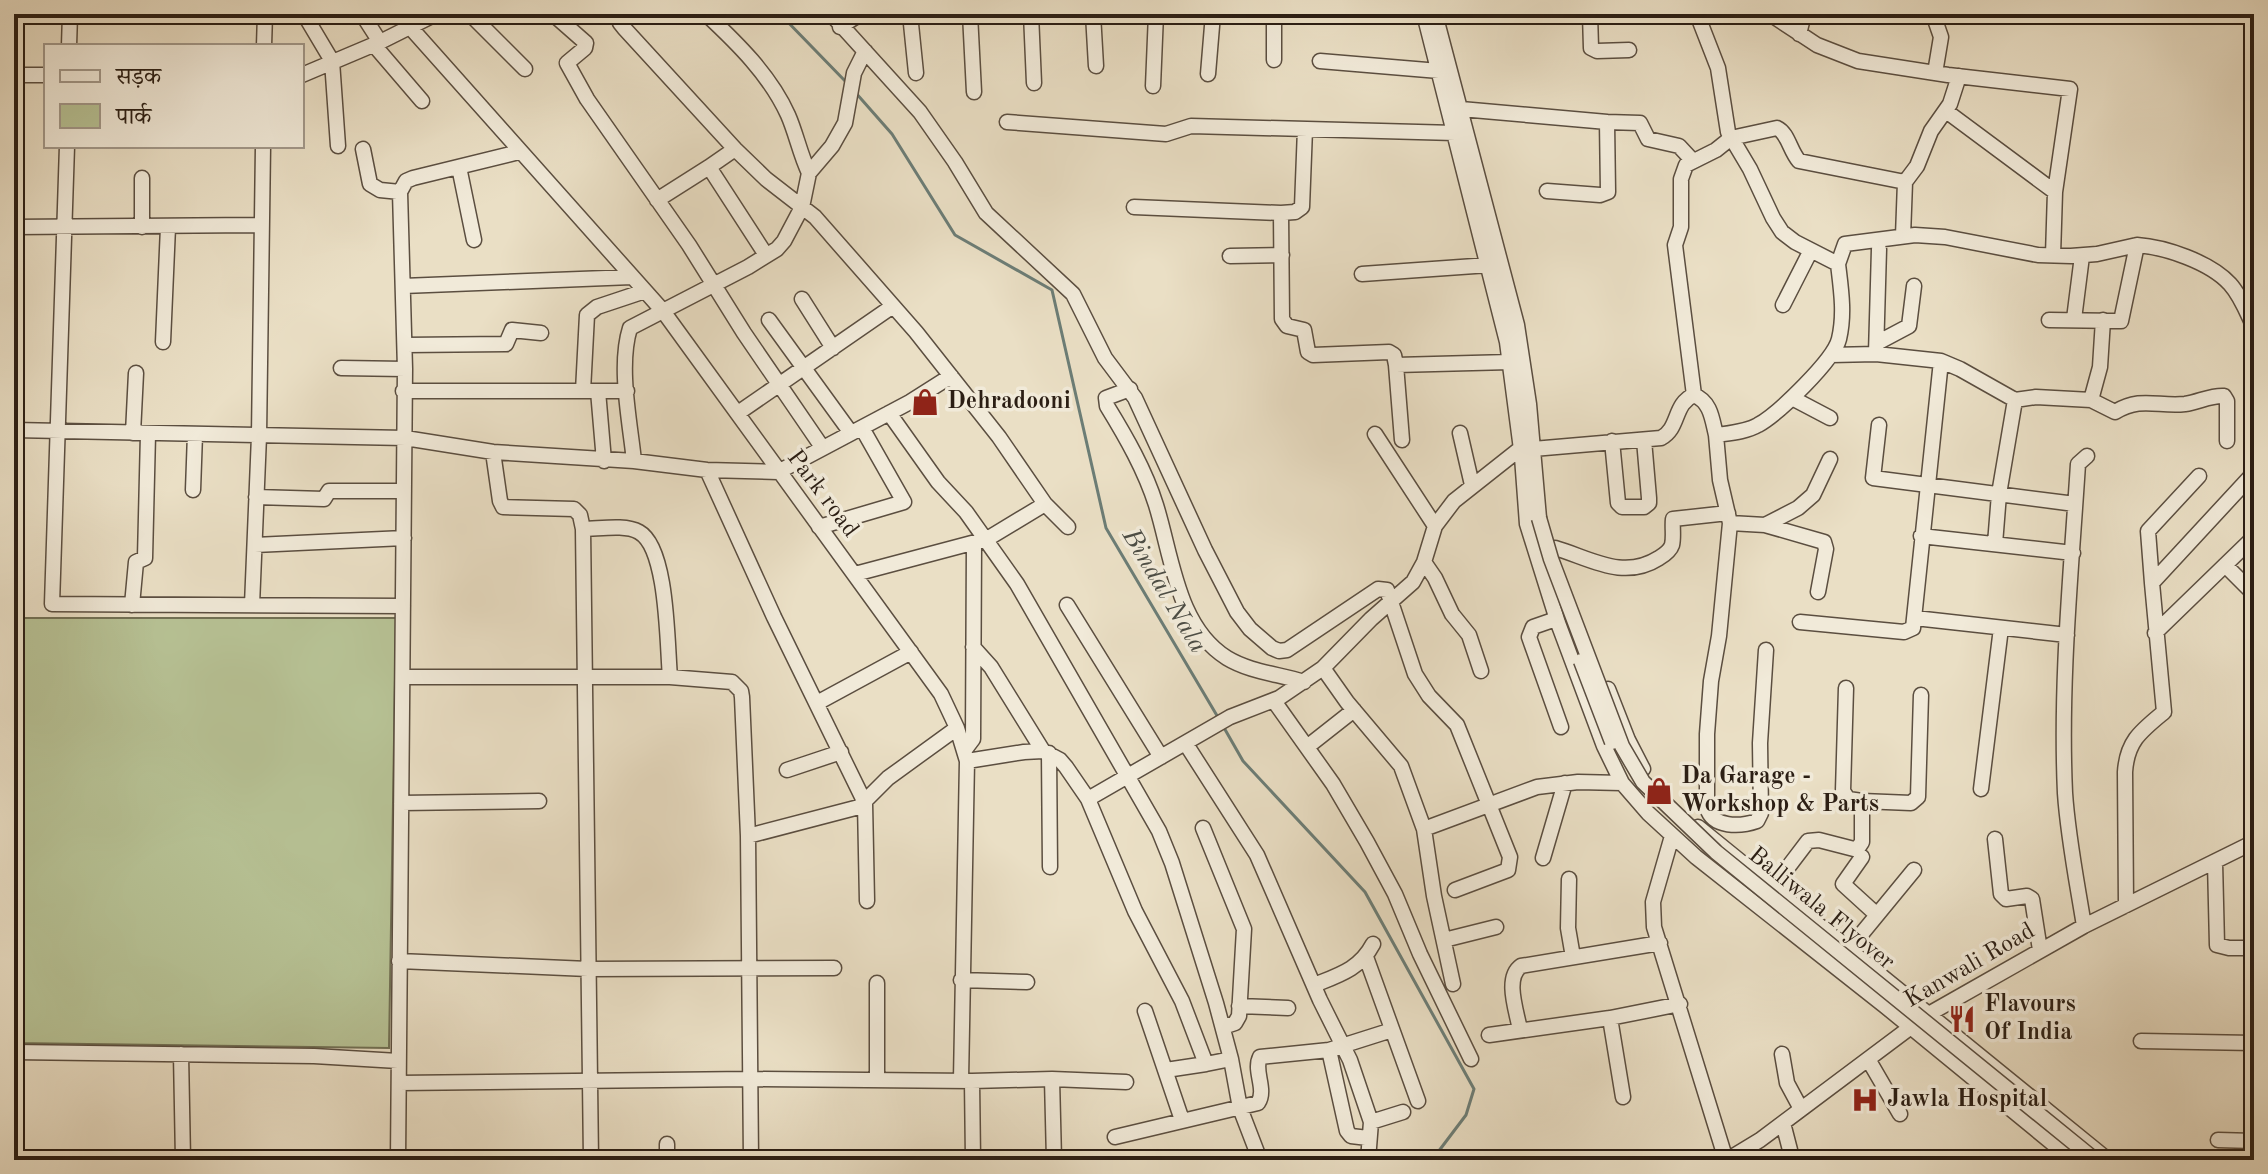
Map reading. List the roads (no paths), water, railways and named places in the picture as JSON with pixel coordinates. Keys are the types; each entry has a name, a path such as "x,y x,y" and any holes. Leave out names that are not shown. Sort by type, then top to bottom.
{"street":[{"path":"69,44 70,14"},
{"path":"264,44 265,14"},
{"path":"304,14 332,61 338,146"},
{"path":"362,14 377,43 422,101"},
{"path":"304,74 436,14"},
{"path":"470,14 525,69"},
{"path":"553,14 574,29 586,43 585,48 568,59 567,66 822,447"},
{"path":"621,14 620,23 624,28 735,149 815,217 893,306 999,437 1045,504 1068,527"},
{"path":"706,14 747,54 779,99 809,173"},
{"path":"835,20 860,14"},
{"path":"910,14 916,73"},
{"path":"970,14 974,92"},
{"path":"1031,14 1034,83"},
{"path":"1093,14 1096,66"},
{"path":"1153,86 1156,14"},
{"path":"1208,74 1213,14"},
{"path":"1274,14 1274,60"},
{"path":"1424,14 1489,265 1527,449 1533,513 1555,548 1573,603 1628,740 1650,781 1682,813 2108,1160"},
{"path":"1435,14 1517,325 1529,404 1527,449"},
{"path":"1590,14 1589,42 1594,51 1629,50"},
{"path":"1697,14 1718,68 1726,125 1777,225 1810,252 1838,264"},
{"path":"1770,14 1835,54 1858,61 2070,89 2055,192 2053,255"},
{"path":"1799,34 1804,14"},
{"path":"1933,14 1941,37 1935,73"},
{"path":"835,20 920,112 986,213 1073,294 1105,358 1130,389 1229,598 1261,640 1279,651 1287,650 1378,589 1387,590 1415,674 1429,696 1457,725 1503,837 1510,867 1504,873 1455,890"},
{"name":"Park road","path":"410,27 663,311 941,694 966,756 961,980 973,1160"},
{"path":"634,461 627,391 627,338 630,328 713,285 766,255 784,241 802,207 809,173 840,135 848,116 856,66 865,51"},
{"path":"1320,61 1439,71"},
{"path":"14,75 44,75"},
{"path":"1903,236 1905,182 1917,166 1931,131 1946,111 1959,76"},
{"path":"1461,109 1640,123 1648,139 1679,146 1693,161"},
{"path":"1946,111 2055,192"},
{"path":"1007,122 1166,134 1191,126 1455,133"},
{"path":"1547,191 1600,195 1608,192 1607,122"},
{"path":"1694,395 1675,245 1681,227 1682,172 1693,161 1716,150 1731,138 1777,128 1784,132 1793,155 1799,161 1905,182"},
{"path":"1134,207 1295,212 1302,207 1305,129"},
{"path":"67,148 50,602 55,606 403,606"},
{"path":"252,605 259,436 263,148"},
{"path":"363,149 370,184 380,190 400,192"},
{"path":"657,200 735,149"},
{"path":"398,1160 405,438 400,192 403,185 413,178 519,152"},
{"path":"459,167 474,240"},
{"path":"709,167 766,255"},
{"path":"142,178 142,227"},
{"path":"1281,213 1282,319 1287,326 1304,330 1308,352 1313,355 1389,352 1394,355 1402,440"},
{"path":"14,227 261,225"},
{"path":"163,342 168,227"},
{"path":"1716,435 1744,431 1759,425 1792,398 1831,355 1839,341 1843,302 1838,264 1845,244 1903,236 1945,237 2053,255 2082,256 2137,245 2170,250 2217,274 2236,292 2252,323"},
{"path":"2049,320 2118,322 2123,319 2137,245"},
{"path":"1877,349 1879,249"},
{"path":"1783,305 1810,252"},
{"path":"1230,256 1282,255"},
{"path":"2074,319 2082,256"},
{"path":"1362,274 1489,265"},
{"path":"403,286 632,277"},
{"path":"1877,349 1909,326 1914,286"},
{"path":"604,461 590,391 587,315 597,307 645,291"},
{"path":"802,299 833,348"},
{"path":"738,413 893,306"},
{"path":"769,320 856,430 904,502 819,527"},
{"path":"2091,400 2100,367 2103,320"},
{"path":"405,345 506,344 512,330 541,333"},
{"path":"1831,355 1877,349 1941,361 2015,400 2036,397 2091,400 2115,412 2130,404 2185,404 2224,396 2227,401 2227,441"},
{"path":"1800,622 1904,632 1913,628 1941,361"},
{"path":"1396,365 1510,362"},
{"path":"341,368 405,369"},
{"path":"132,605 136,562 145,558 136,373"},
{"path":"14,430 405,438 493,452 634,461 707,470 778,472 951,376"},
{"path":"1130,389 1105,401 1146,477 1189,614 1204,635 1229,659 1304,682"},
{"path":"403,391 627,391"},
{"path":"1694,395 1705,401 1709,408 1729,518 1707,734 1707,808 1711,818 1721,824 1752,824 1761,813 1760,743 1766,650"},
{"path":"1088,799 1230,717 1274,701 1323,668 1413,582 1424,562 1435,526 1454,501 1472,485 1527,449 1644,440 1669,434 1682,403 1694,395"},
{"path":"1792,398 1830,418"},
{"path":"1995,544 1999,494 2015,400"},
{"path":"889,413 947,494 966,512 980,541 1038,618 1130,776 1167,849 1223,1027 1240,1108 1259,1157 1239,1160"},
{"path":"1879,425 1873,478 2075,504"},
{"path":"1460,433 1472,485"},
{"path":"193,490 195,434"},
{"path":"1375,434 1435,526"},
{"path":"1612,441 1618,503 1622,507 1644,507 1649,503 1644,440"},
{"path":"493,452 503,507 574,509 580,515 583,529 591,1160"},
{"path":"2084,926 2066,798 2067,635 2078,464 2087,456"},
{"path":"1765,525 1798,508 1813,495 1830,459"},
{"path":"707,470 865,803 867,901"},
{"path":"2126,905 2125,761 2139,733 2164,712 2148,531 2199,476"},
{"path":"2152,583 2251,476"},
{"path":"256,497 324,499 329,491 404,491"},
{"path":"855,574 980,541 1045,504"},
{"path":"1533,513 1527,524 1556,619 1604,746 1622,783 1672,836 2073,1160"},
{"name":"Balliwala Flyover","path":"1533,513 1601,716 1619,759 1652,805 2085,1160"},
{"name":"Balliwala Flyover","path":"1533,513 1622,746 1643,782 1683,823 1727,861 2095,1160"},
{"path":"1555,548 1608,567 1633,569 1645,566 1668,551 1673,541 1673,519 1729,518 1824,542 1826,549 1818,592"},
{"path":"583,529 631,529 650,542 660,571 670,677"},
{"path":"1921,536 2073,553"},
{"path":"2155,633 2254,537"},
{"path":"255,545 404,538"},
{"path":"980,541 973,647 973,739 966,756 1046,752"},
{"path":"1424,562 1452,614 1469,635 1481,671"},
{"path":"2225,565 2254,594"},
{"path":"1067,605 1161,757"},
{"path":"1915,618 2067,635"},
{"path":"1556,619 1533,627 1529,637 1561,727"},
{"path":"1981,789 2001,628"},
{"path":"973,647 991,667 1046,752 1066,767 1088,799 1135,911 1177,991 1206,1064"},
{"path":"817,703 911,652"},
{"path":"1323,668 1401,766 1424,829 1434,896 1453,984"},
{"path":"403,677 670,677 732,682 741,691 748,836 751,1160"},
{"path":"1846,688 1843,791 1848,799 1862,801 1911,803 1918,797 1921,695"},
{"path":"1274,701 1333,784 1395,894 1471,1059"},
{"path":"1307,747 1354,710"},
{"path":"748,836 845,813 865,803 888,778 957,728"},
{"path":"1186,744 1257,855 1314,985 1336,1048 1365,1098 1371,1122 1368,1160"},
{"path":"787,770 841,752"},
{"path":"1046,752 1050,867"},
{"path":"1424,829 1537,787 1565,783 1622,783"},
{"path":"1543,858 1565,783"},
{"path":"401,803 539,801"},
{"path":"1773,887 1808,841 1819,840 1858,848 1862,842 1862,801"},
{"path":"1203,828 1242,919 1244,941 1238,1020 1223,1027"},
{"path":"1672,836 1653,902 1654,927 1727,1160"},
{"path":"1995,839 2001,894 2006,899 2027,896 2032,899 2040,950"},
{"name":"Kanwali Road","path":"1727,1160 1783,1123 1927,1015 2084,926 2254,842"},
{"path":"1862,857 1843,884 1877,915"},
{"path":"2215,862 2217,945 2254,948"},
{"path":"1836,968 1914,870"},
{"path":"1569,879 1568,928 1573,957"},
{"path":"1444,940 1496,927"},
{"path":"1807,945 1818,938 1822,928"},
{"path":"1520,1030 1512,978 1521,966 1660,943"},
{"path":"1314,985 1355,968 1370,951 1392,1030 1418,1101"},
{"path":"399,961 588,969 834,968"},
{"path":"961,980 1027,982"},
{"path":"877,983 877,1080"},
{"path":"1489,1035 1610,1018 1680,1004"},
{"path":"1239,1006 1288,1008"},
{"path":"1145,1011 1182,1120"},
{"path":"1610,1018 1623,1097"},
{"path":"1115,1137 1261,1101 1257,1064 1260,1057 1336,1048 1392,1030"},
{"path":"2141,1041 2254,1043"},
{"path":"1336,1048 1348,1135 1368,1138"},
{"path":"1958,1067 1972,1050"},
{"path":"14,1052 314,1056 398,1061"},
{"path":"181,1054 183,1160"},
{"path":"1782,1054 1787,1083 1801,1109"},
{"path":"1166,1070 1231,1059"},
{"path":"1868,1059 1900,1114"},
{"path":"1993,1095 2007,1078"},
{"path":"399,1083 749,1079 1052,1079 1126,1082"},
{"path":"1052,1079 1054,1160"},
{"path":"1371,1122 1403,1112"},
{"path":"1783,1123 1790,1160"},
{"path":"2218,1140 2254,1141"},
{"path":"667,1144 667,1160"}],"waterway":[{"name":"Bindal Nala","path":"780,14 847,83"},
{"name":"Bindal Nala","path":"855,92 892,134 955,235 1052,290 1106,528 1219,719"},
{"name":"Bindal Nala","path":"1223,726 1243,761 1365,892 1474,1089 1466,1115 1432,1160"}],"place":[{"name":"Dehradooni","path":"925,402"},
{"name":"Da Garage - Workshop & Parts","path":"1659,791"},
{"name":"Flavours Of India","path":"1962,1019"},
{"name":"Jawla Hospital","path":"1865,1100"}]}
